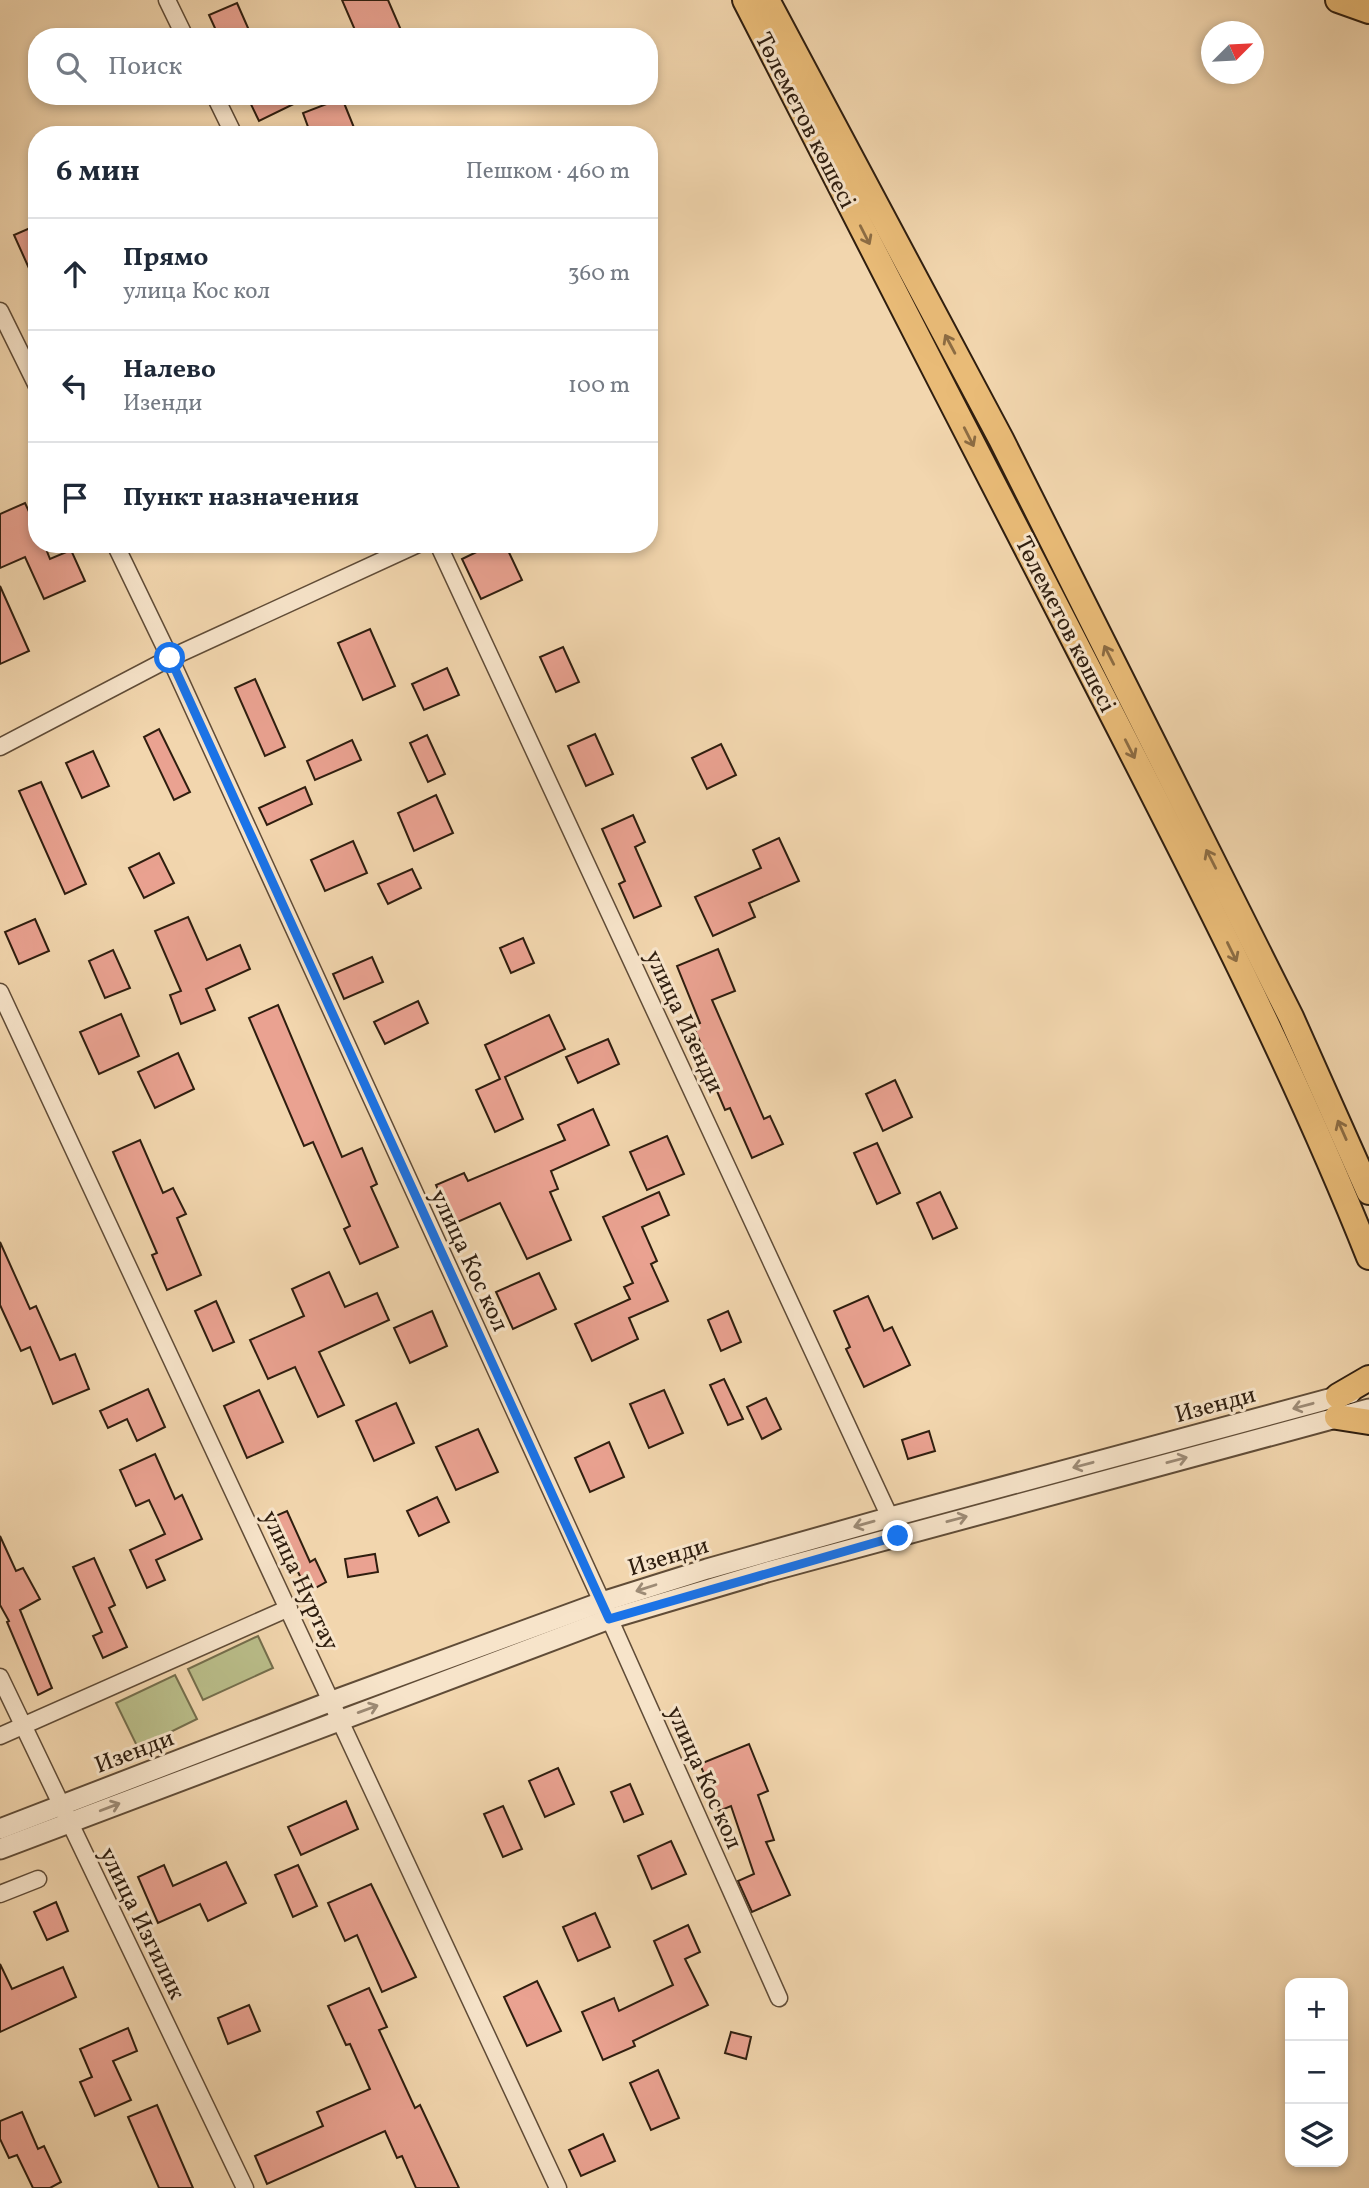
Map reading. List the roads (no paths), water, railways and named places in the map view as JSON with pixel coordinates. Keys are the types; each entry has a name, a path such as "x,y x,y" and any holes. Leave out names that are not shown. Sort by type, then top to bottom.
{"main road":[{"name":"Төлеметов көшесі","path":"744,0 1189,865 1268,1027 1340,1184 1369,1257"},
{"name":"Төлеметов көшесі","path":"767,0 1007,452 1291,1017 1369,1192"},
{"path":"1338,0 1369,11"},
{"path":"1369,1378 1337,1407 1369,1422"}],"street":[{"path":"167,0 181,28"},
{"path":"219,105 230,126"},
{"path":"0,311 28,368"},
{"name":"улица Кос кол","path":"118,553 170,658 779,1998"},
{"path":"0,747 170,658 398,553"},
{"name":"улица Изенди","path":"443,553 898,1536"},
{"name":"улица Нуртау","path":"0,992 558,2188"},
{"name":"Изенди","path":"0,1849 66,1814 332,1701 605,1611 898,1536 1337,1407 1369,1388"},
{"name":"Изенди","path":"0,1829 66,1814 341,1719 707,1569 891,1517 1337,1407 1369,1409"},
{"path":"0,1736 289,1608"},
{"name":"улица Изгилик","path":"0,1677 245,2188"},
{"path":"0,1894 38,1879"}]}
